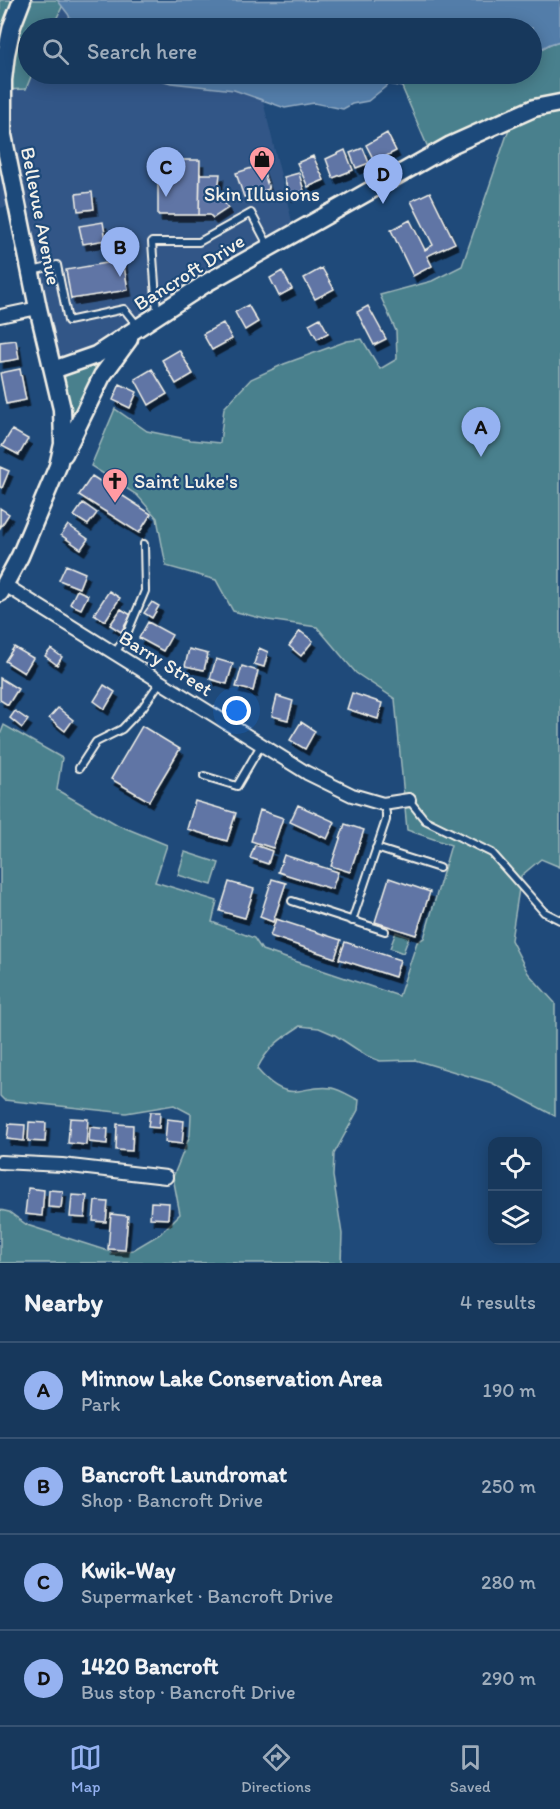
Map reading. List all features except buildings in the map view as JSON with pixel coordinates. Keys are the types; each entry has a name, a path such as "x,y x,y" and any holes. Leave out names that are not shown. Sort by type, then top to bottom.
{"main road":[{"name":"Bellevue Avenue","path":"22,0 7,24 2,135 53,370"},
{"name":"Bancroft Drive","path":"53,370 96,355 208,282 451,145 534,108 560,103"},
{"path":"3,589 20,556 58,466 102,376 137,329"},
{"path":"53,370 62,409 63,444 58,466"}],"street":[{"path":"0,316 38,308"},
{"name":"Barry Street","path":"3,589 114,653 327,784 352,795 383,804 409,800"},
{"path":"0,1162 62,1165 166,1177"}],"lane":[{"path":"158,315 152,242 199,242 251,213 269,248"},
{"path":"30,272 57,265 68,321 124,309 137,329"},
{"path":"114,653 126,636 145,591 144,544"},
{"path":"79,768 96,742 122,729 143,707 160,682"},
{"path":"204,776 237,786 261,745"},
{"path":"409,800 425,820 492,853 544,912 560,920"},
{"path":"352,921 386,820 383,804"},
{"path":"376,848 439,868"},
{"path":"292,902 385,931"}],"shaded area":[{"path":"560,0 560,41 542,48 542,18 70,18 58,1"},
{"path":"63,5 70,18 57,18"},
{"path":"28,84 180,84 234,90 258,98 263,101 295,234 54,370 18,204 0,208 0,134 4,90 26,89"},
{"path":"180,84 389,84 368,101 352,104 343,109 314,103 285,108 234,90"},
{"path":"389,84 405,84 402,87"}],"green space":[{"path":"0,0 58,0 63,5 57,18 18,18 18,84 28,84 26,89 4,90 14,23 0,24"},
{"path":"560,41 560,867 541,859 521,876 511,940 528,973 555,1003 555,1116 492,1083 415,1060 380,1061 319,1028 300,1026 275,1044 257,1069 270,1082 286,1091 332,1088 359,1100 358,1110 334,1154 333,1176 342,1234 341,1263 0,1263 0,1210 9,1212 27,1225 114,1253 133,1250 160,1234 180,1214 173,1177 190,1135 191,1114 174,1105 126,1113 4,1100 0,1096 0,735 4,725 62,758 57,790 118,825 167,845 155,882 217,901 212,922 254,938 262,950 399,996 417,942 424,938 451,845 407,830 395,699 356,673 317,627 268,620 233,611 216,580 166,566 157,518 137,495 91,466 115,409 147,431 220,443 224,408 251,379 284,364 347,341 362,339 380,369 397,359 396,331 380,295 432,281 462,266 512,120 432,157 402,87 405,84 542,84 542,48"},
{"path":"136,331 59,466 54,370"},
{"path":"185,852 219,863 212,885 178,875"},
{"path":"396,932 409,937 403,953 390,948"}],"place":[{"name":"Skin Illusions","path":"262,182"},
{"name":"Kwik-Way","path":"166,197"},
{"name":"1420 Bancroft","path":"383,204"},
{"name":"Bancroft Laundromat","path":"120,277"},
{"name":"Minnow Lake Conservation Area","path":"481,457"},
{"name":"Saint Luke's","path":"115,504"}]}
